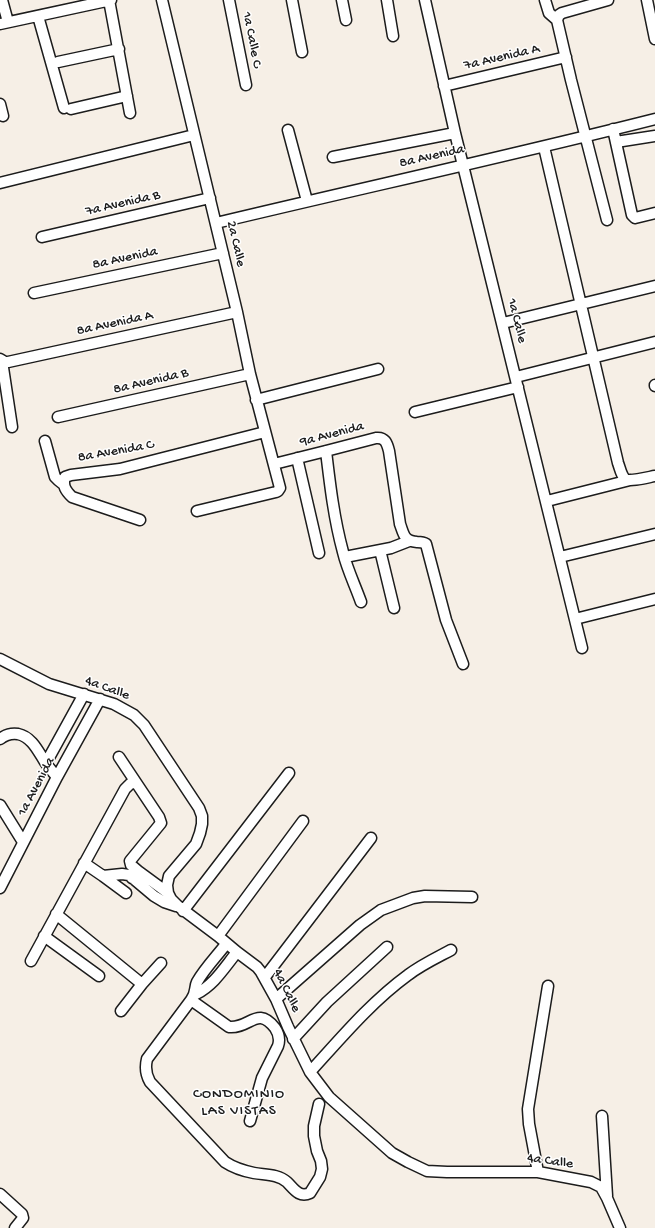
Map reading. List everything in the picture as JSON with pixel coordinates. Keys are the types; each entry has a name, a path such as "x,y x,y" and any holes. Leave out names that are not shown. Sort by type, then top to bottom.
{"street":[{"path":"2,0 4,23 110,0 130,113"},
{"name":"2a Calle","path":"162,0 216,223 256,400 280,488 276,492 197,511"},
{"name":"1a Calle C","path":"229,0 246,85"},
{"path":"292,0 302,52"},
{"path":"342,0 346,20"},
{"path":"388,0 393,36"},
{"name":"1a Calle","path":"425,0 455,133 582,648"},
{"path":"545,0 549,13 557,20 607,220"},
{"path":"557,20 559,15 562,13 608,0"},
{"path":"647,0 655,39"},
{"path":"38,16 67,108 127,96"},
{"path":"58,62 118,49"},
{"name":"7a Avenida A","path":"444,86 566,57"},
{"path":"0,104 3,116"},
{"name":"8a Avenida","path":"216,223 463,164 544,147 655,119"},
{"path":"613,129 632,215 635,218 655,213"},
{"path":"288,130 307,201"},
{"path":"333,157 455,133"},
{"path":"0,183 194,135"},
{"path":"616,142 655,136"},
{"path":"544,147 618,463 621,473 625,479 630,480"},
{"name":"7a Avenida B","path":"42,238 210,198"},
{"name":"8a Avenida","path":"34,293 222,253"},
{"path":"503,323 655,286"},
{"name":"8a Avenida A","path":"1,360 8,362 236,312"},
{"path":"415,412 593,358 655,342"},
{"path":"1,360 12,427"},
{"path":"256,400 378,369"},
{"name":"8a Avenida B","path":"58,417 250,374"},
{"name":"8a Avenida C","path":"63,484 65,478 71,475 120,469 265,432"},
{"name":"9a Avenida","path":"274,464 326,452 379,437 385,440 389,451 400,524 406,539 410,541"},
{"path":"45,441 55,477 63,484 72,497 140,520"},
{"path":"326,452 330,490 336,520 345,558 361,602"},
{"path":"297,458 320,553"},
{"path":"546,501 630,480 655,476"},
{"path":"560,557 655,534"},
{"path":"345,558 398,546 410,541 426,544 446,620 463,664"},
{"path":"380,550 394,608"},
{"path":"575,619 655,599"},
{"name":"4a Calle","path":"0,659 49,684 114,704 134,715 144,725 199,808 202,816 202,824 196,844 169,876 167,885 170,899 257,967 265,977 310,1072 329,1097 392,1153 428,1171 538,1172 591,1182 601,1187 620,1228"},
{"name":"1a Avenida","path":"46,763 84,694"},
{"name":"1a Avenida","path":"0,888 57,777 100,699"},
{"path":"0,739 12,734 28,738 57,777"},
{"path":"119,758 159,817 161,823 130,861 131,865 135,874 154,896 164,902 181,908 289,772"},
{"path":"31,961 125,789 130,784 135,782"},
{"path":"0,805 23,842"},
{"path":"218,936 303,821"},
{"path":"265,977 371,838"},
{"path":"84,863 126,893"},
{"path":"103,876 135,874 168,893"},
{"path":"276,999 360,925 381,910 413,898 425,896 472,897"},
{"path":"56,914 142,984"},
{"path":"44,936 99,976"},
{"path":"226,944 197,984 193,997 147,1059 146,1071 150,1082 225,1162 244,1171 283,1178 296,1192 305,1194 310,1193 320,1176 322,1169 314,1136 314,1126 319,1104"},
{"path":"293,1038 328,1002 387,947"},
{"path":"310,1072 353,1024 394,986 424,964 451,950"},
{"path":"193,997 205,989 216,978 236,952"},
{"path":"213,961 224,968"},
{"path":"121,1011 161,963"},
{"path":"538,1172 529,1124 528,1109 548,986"},
{"path":"193,997 229,1027 236,1028 261,1017 266,1019 276,1030 280,1041 262,1078 250,1121"},
{"path":"602,1116 607,1198"},
{"path":"0,1194 23,1215 23,1218 15,1228"}],"district":[{"name":"CONDOMINIO LAS VISTAS","path":"239,1104"}]}
